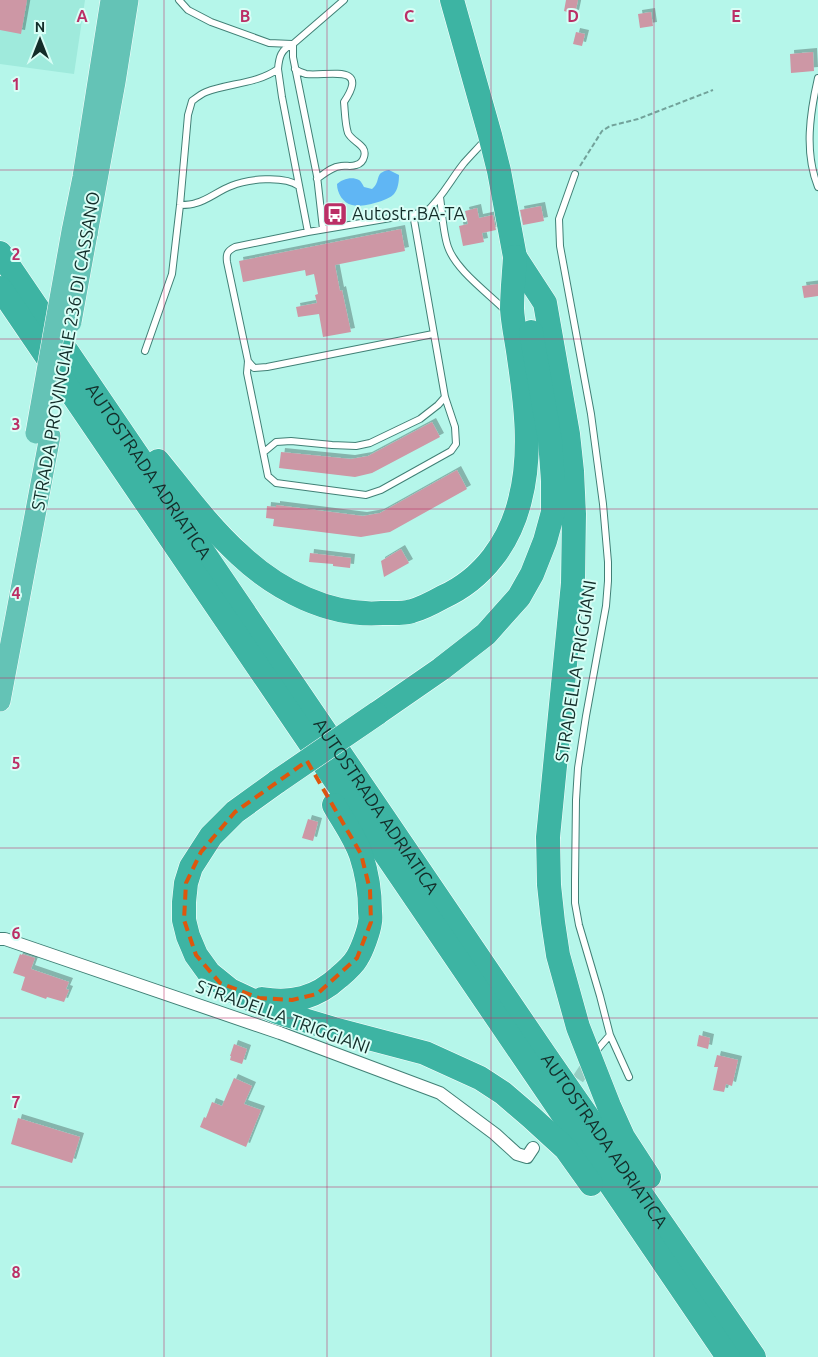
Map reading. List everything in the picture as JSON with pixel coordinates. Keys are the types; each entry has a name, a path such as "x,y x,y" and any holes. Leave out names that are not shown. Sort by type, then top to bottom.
{"highway":[{"name":"STRADA PROVINCIALE 236 DI CASSANO","path":"80,232 83,177 111,0"},
{"name":"STRADA PROVINCIALE 236 DI CASSANO","path":"0,701 43,435 80,232 115,82 128,0"},
{"path":"115,82 136,0"},
{"path":"452,0 499,171 514,256 527,309 550,440 553,481 552,512 545,541 532,574 519,597 486,634 441,669 278,780 235,812 211,836 191,866 186,883 184,920 196,955 209,973 230,990 277,1012 306,1022 425,1053 480,1078 503,1093 566,1150 715,1357"},
{"name":"AUTOSTRADA ADRIATICA","path":"0,253 545,1055 754,1357"},
{"path":"25,290 64,332 107,386 156,458 204,517 240,555 280,586 320,605 345,612 374,614 412,611 452,593 471,581 494,558 510,531 522,493 527,443 524,389 512,311 514,256"},
{"path":"514,256 545,303 568,434 572,471 574,514 573,583 548,837 552,922 558,955 578,1027 623,1137 693,1249 754,1357"},
{"name":"AUTOSTRADA ADRIATICA","path":"0,288 728,1357"},
{"name":"STRADA PROVINCIALE 236 DI CASSANO","path":"0,624 43,435"},
{"path":"208,595 351,834 361,854 370,890 370,922 360,952 357,958 334,983 317,994 292,1000 276,1001 230,990"}],"street":[{"name":"STRADELLA TRIGGIANI","path":"0,939 280,1033 440,1093 495,1134 517,1154 526,1157 533,1148"}],"lane":[{"path":"179,0 188,10 211,22 269,44 293,44"},
{"path":"308,232 282,97 278,69 279,60 282,52 287,47 293,44 344,0"},
{"path":"293,44 292,57 317,179 323,229"},
{"path":"145,351 172,274 188,115 192,101 205,93 222,87 255,80 278,69"},
{"path":"295,69 307,74 344,74 351,81 350,92 344,102 346,122 349,135 363,147 365,152 364,158 357,165 332,168 317,179"},
{"path":"818,78 813,99 810,127 810,162 818,187"},
{"path":"413,214 433,334 445,397 455,426 456,444 451,451 381,490 366,495 276,483 268,476 248,372 248,361 226,255 229,250 235,247 323,229 413,214 426,212 440,197 466,161 490,135"},
{"name":"STRADELLA TRIGGIANI","path":"575,174 558,219 560,246 591,414 603,504 608,582 606,606 578,768 575,904 579,926 610,1035 629,1077"},
{"path":"180,205 195,204 232,185 248,181 283,180 299,186"},
{"path":"440,197 447,246 453,258 513,318"},
{"path":"248,361 254,368 266,367 433,334"},
{"path":"264,452 276,442 291,441 356,446 370,443 420,419 445,397"},
{"path":"597,1050 610,1035"}],"path":[{"path":"575,174 602,131 610,126 638,119 713,90"}],"highlighted area":[{"path":"307,761 361,854 370,890 371,922 357,958 317,994 292,1000 259,998 220,983 196,955 184,920 186,883 201,852 235,812"}],"shaded area":[{"path":"0,0 85,0 74,74 0,64"}],"water":[{"path":"389,170 399,175 397,188 391,197 368,205 356,206 343,200 339,194 337,184 342,181 350,178 356,179 364,187 372,189 377,183 379,175"}],"building":[{"path":"0,0 27,0 21,34 0,30"},
{"path":"566,0 578,0 575,14 564,11"},
{"path":"651,12 653,26 640,28 638,14"},
{"path":"576,32 585,34 582,46 573,44"},
{"path":"813,52 814,71 791,73 790,54"},
{"path":"541,206 544,221 523,225 520,210"},
{"path":"477,208 479,218 493,215 496,230 482,233 484,242 463,246 459,226 468,224 465,211"},
{"path":"401,229 405,251 335,265 351,332 323,337 319,314 298,317 296,307 317,303 315,295 318,294 314,274 306,276 305,270 243,282 239,261"},
{"path":"818,284 818,296 804,298 802,286"},
{"path":"432,422 440,437 372,473 355,477 279,468 281,452 351,459 368,456"},
{"path":"457,470 467,489 390,532 361,537 273,526 274,519 266,518 267,506 276,507 276,505 363,516 380,513"},
{"path":"401,549 409,563 384,577 381,561"},
{"path":"310,553 351,558 350,568 309,562"},
{"path":"308,819 318,822 313,841 302,838"},
{"path":"20,954 35,958 31,969 69,982 66,989 69,990 64,1002 47,997 46,999 21,990 25,977 13,973"},
{"path":"699,1035 710,1038 708,1049 697,1046"},
{"path":"234,1044 247,1049 242,1064 230,1060"},
{"path":"717,1055 738,1060 732,1086 726,1084 724,1092 713,1090 718,1067 714,1067"},
{"path":"234,1078 252,1086 244,1104 261,1110 246,1147 200,1127 204,1117 206,1118 212,1102 222,1106"},
{"path":"18,1118 80,1137 72,1163 11,1144"}],"tunnel":[{"path":"568,1094 592,1058"}],"place":[{"name":"Autostr.BA-TA","path":"335,214"}]}
